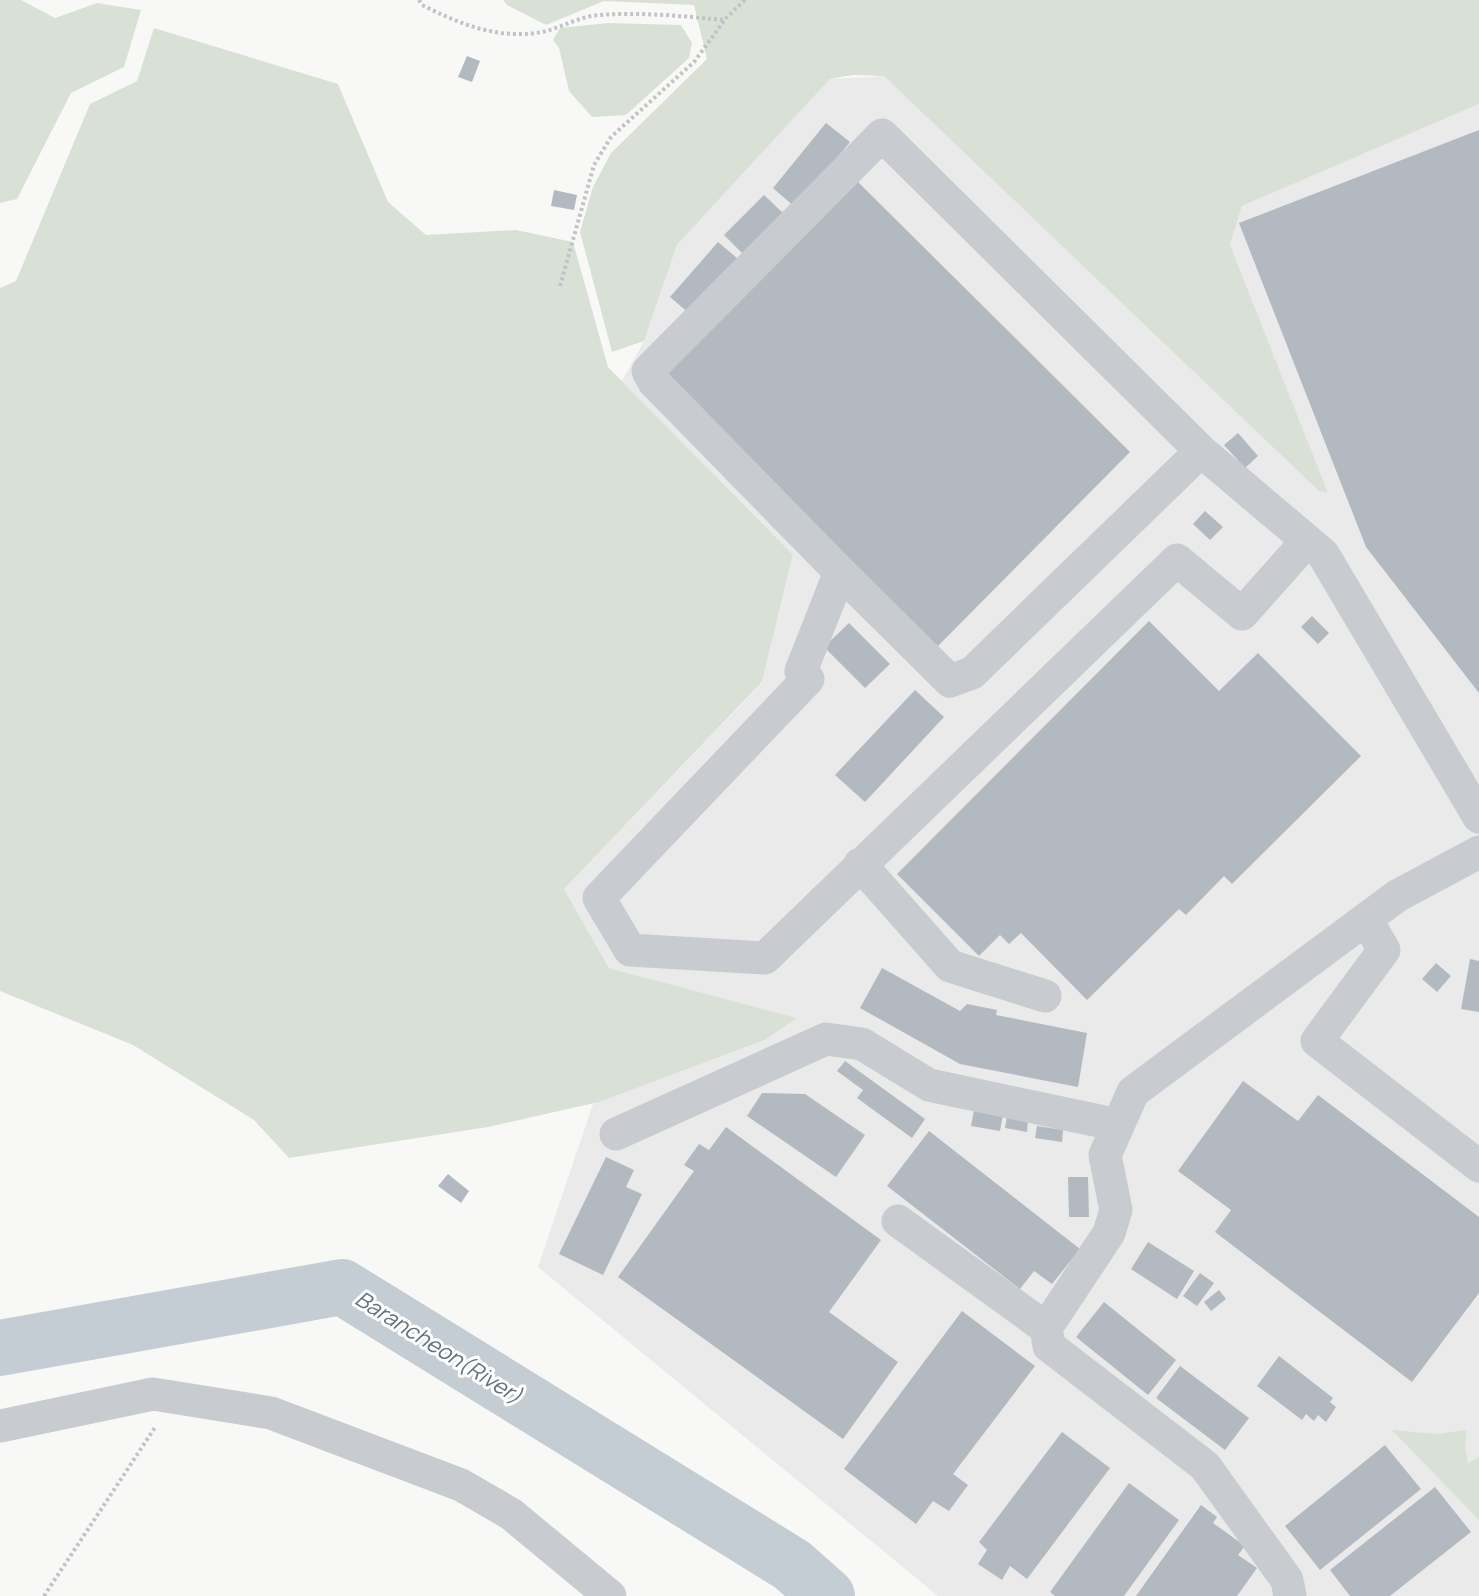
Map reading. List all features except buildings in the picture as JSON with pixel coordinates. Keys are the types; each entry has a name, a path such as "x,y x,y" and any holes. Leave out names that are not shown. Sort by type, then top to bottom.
{"lane":[{"path":"1201,451 972,673 950,681 654,382 648,371 882,135 1201,451 1323,554 1479,817"},
{"path":"840,572 801,671 808,679 599,898 630,950 765,958 1177,560 1242,614 1307,541"},
{"path":"1290,1596 1287,1580 1205,1466 1049,1346 1046,1328 1109,1233 1116,1210 1105,1155 1133,1092 1397,896 1479,852"},
{"path":"860,864 950,966 1045,996"},
{"path":"1366,919 1384,950 1317,1041 1479,1166"},
{"path":"616,1134 826,1039 862,1044 929,1084 1119,1125"},
{"path":"898,1221 1046,1328"},
{"path":"0,1426 153,1394 271,1413 461,1485 511,1514 610,1596"}],"path":[{"path":"419,0 457,23 486,32 541,32 597,15 678,15 724,20"},
{"path":"560,286 594,165 610,137 694,62 724,20 745,0"},
{"path":"45,1596 174,1397"}],"shaded area":[{"path":"0,0 21,0 55,18 97,3 141,10 124,67 71,93 17,199 0,203"},
{"path":"503,0 1479,0 1479,104 1242,206 1230,245 1328,493 1319,491 884,76 853,75 830,79 677,245 644,341 612,352 580,232 593,187 611,153 707,59 694,5 604,1 546,25 507,5"},
{"path":"608,23 681,25 692,43 689,58 626,115 592,117 569,91 559,48 553,40 560,28"},
{"path":"154,28 338,84 388,202 426,235 516,230 573,242 608,367 793,555 762,682 564,889 609,968 797,1018 765,1040 599,1102 488,1127 289,1158 254,1120 133,1045 0,991 0,288 16,281 90,104 137,81"},
{"path":"884,76 1327,492 1230,245 1242,206 1479,104 1479,1596 938,1596 538,1267 593,1104 765,1040 796,1018 609,968 564,889 762,683 793,556 622,381 644,341 677,245 830,79"},
{"path":"1392,1430 1436,1434 1467,1430 1465,1445 1468,1463 1479,1457 1479,1520"}],"waterway":[{"name":"Barancheon(River)","path":"0,1348 342,1287 792,1565 827,1596"}]}
